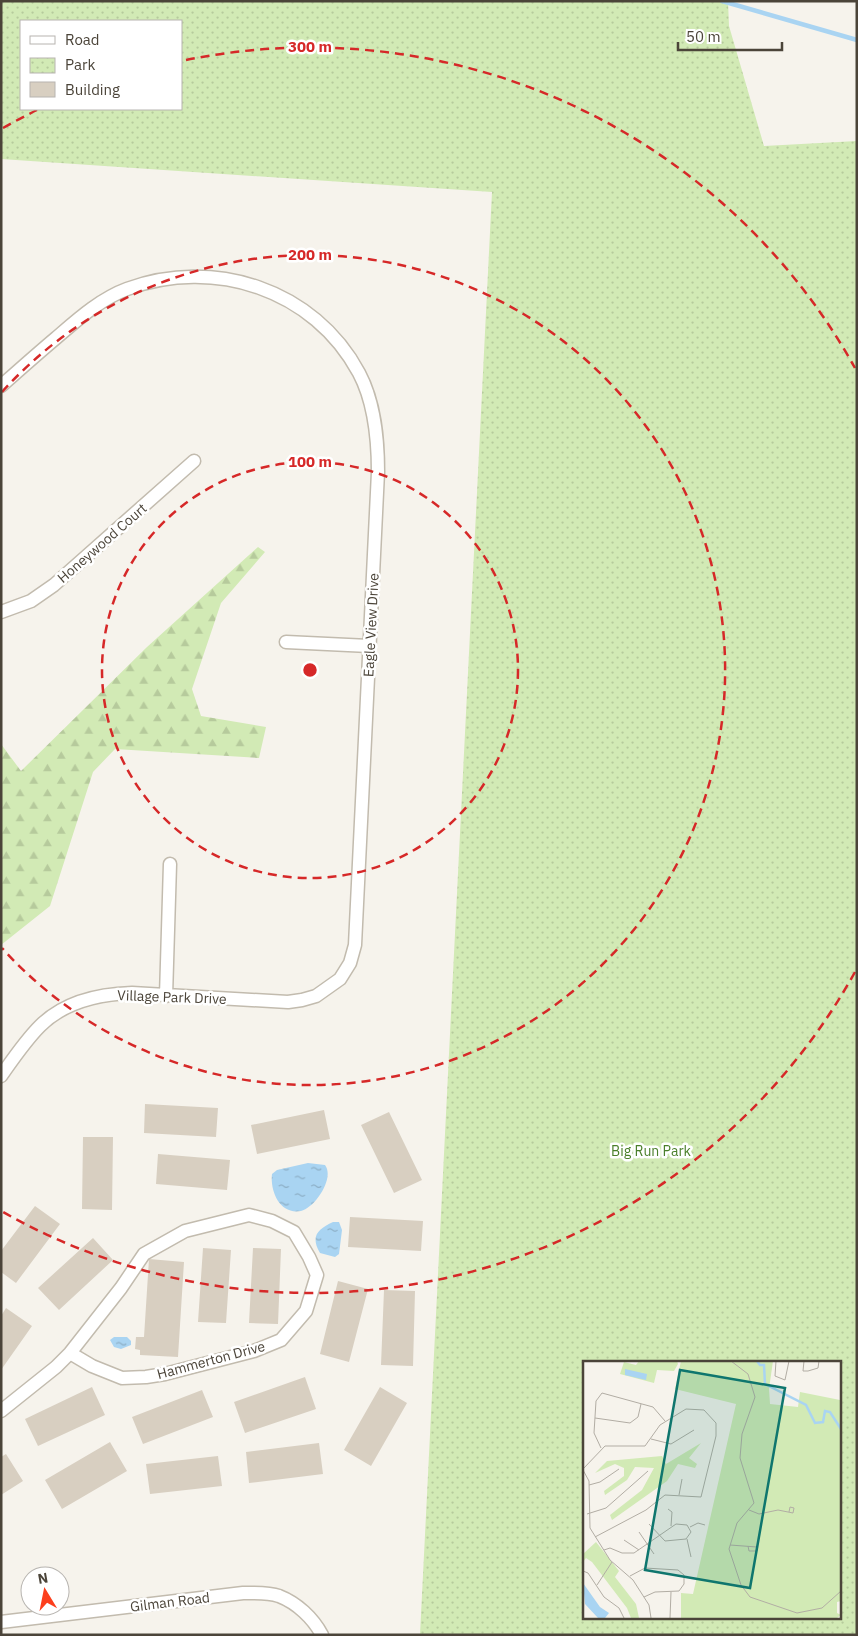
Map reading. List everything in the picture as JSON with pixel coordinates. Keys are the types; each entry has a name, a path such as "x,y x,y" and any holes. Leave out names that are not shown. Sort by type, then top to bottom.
{"street":[{"name":"Eagle View Drive","path":"1,386 77,319 92,309 125,289 175,276 226,278 246,283 287,300 308,312 332,334 359,373 375,422 378,472 355,945 350,964 340,979"},
{"name":"Honeywood Court","path":"1,612 31,601 54,585 194,461"},
{"path":"286,642 369,646"},
{"path":"166,996 170,864"},
{"name":"Village Park Drive","path":"1,1076 39,1027 54,1014 71,1005 96,997 132,993 288,1002 316,996 340,979"},
{"name":"Hammerton Drive","path":"250,1215 272,1221 294,1232 317,1274 306,1311 281,1340 254,1351 165,1374 122,1378 92,1366 70,1353 121,1288 144,1254 185,1231 250,1215"},
{"path":"1,1411 56,1367 70,1353"},
{"name":"Gilman Road","path":"1,1622 243,1593 260,1593 278,1596 293,1603 318,1626 322,1635"}],"green space":[{"name":"Big Run Park","path":"1,1 728,1 729,26 764,146 857,141 857,1635 420,1635 492,192 1,159"},
{"path":"258,547 265,552 221,603 192,689 201,716 266,727 259,758 115,749 93,772 50,906 1,945 1,744 21,771 147,647"}],"water":[{"path":"308,1163 325,1165 327,1177 322,1192 306,1209 293,1211 287,1209 277,1200 274,1194 272,1174 277,1170"},
{"path":"333,1222 339,1222 342,1230 339,1254 335,1257 320,1253 316,1242 317,1234 320,1230"},
{"path":"114,1337 127,1337 131,1341 131,1345 121,1349 114,1347 110,1340"}],"building":[{"path":"145,1104 218,1108 216,1137 144,1133"},
{"path":"324,1110 330,1139 257,1154 251,1125"},
{"path":"389,1112 422,1180 394,1193 361,1125"},
{"path":"83,1137 113,1137 112,1210 82,1209"},
{"path":"158,1154 230,1160 227,1190 156,1184"},
{"path":"35,1206 60,1224 16,1283 1,1272 1,1251"},
{"path":"350,1217 423,1221 421,1251 348,1247"},
{"path":"93,1238 113,1260 59,1310 38,1288"},
{"path":"203,1248 231,1250 226,1323 198,1322"},
{"path":"253,1248 281,1249 278,1324 249,1323"},
{"path":"149,1259 184,1262 178,1357 140,1355 140,1350 135,1349 136,1337 144,1337"},
{"path":"338,1281 368,1289 349,1362 320,1354"},
{"path":"384,1290 415,1291 413,1366 381,1365"},
{"path":"6,1308 32,1326 1,1370 1,1316"},
{"path":"305,1377 316,1409 245,1433 234,1402"},
{"path":"92,1387 105,1415 38,1446 25,1419"},
{"path":"380,1387 407,1403 371,1466 344,1450"},
{"path":"202,1390 213,1417 143,1444 132,1417"},
{"path":"110,1442 127,1471 62,1509 45,1480"},
{"path":"319,1443 323,1474 249,1483 246,1452"},
{"path":"6,1454 23,1481 1,1495 1,1457"},
{"path":"218,1456 222,1486 150,1494 146,1464"}],"waterway":[{"path":"722,1 857,40"}]}
